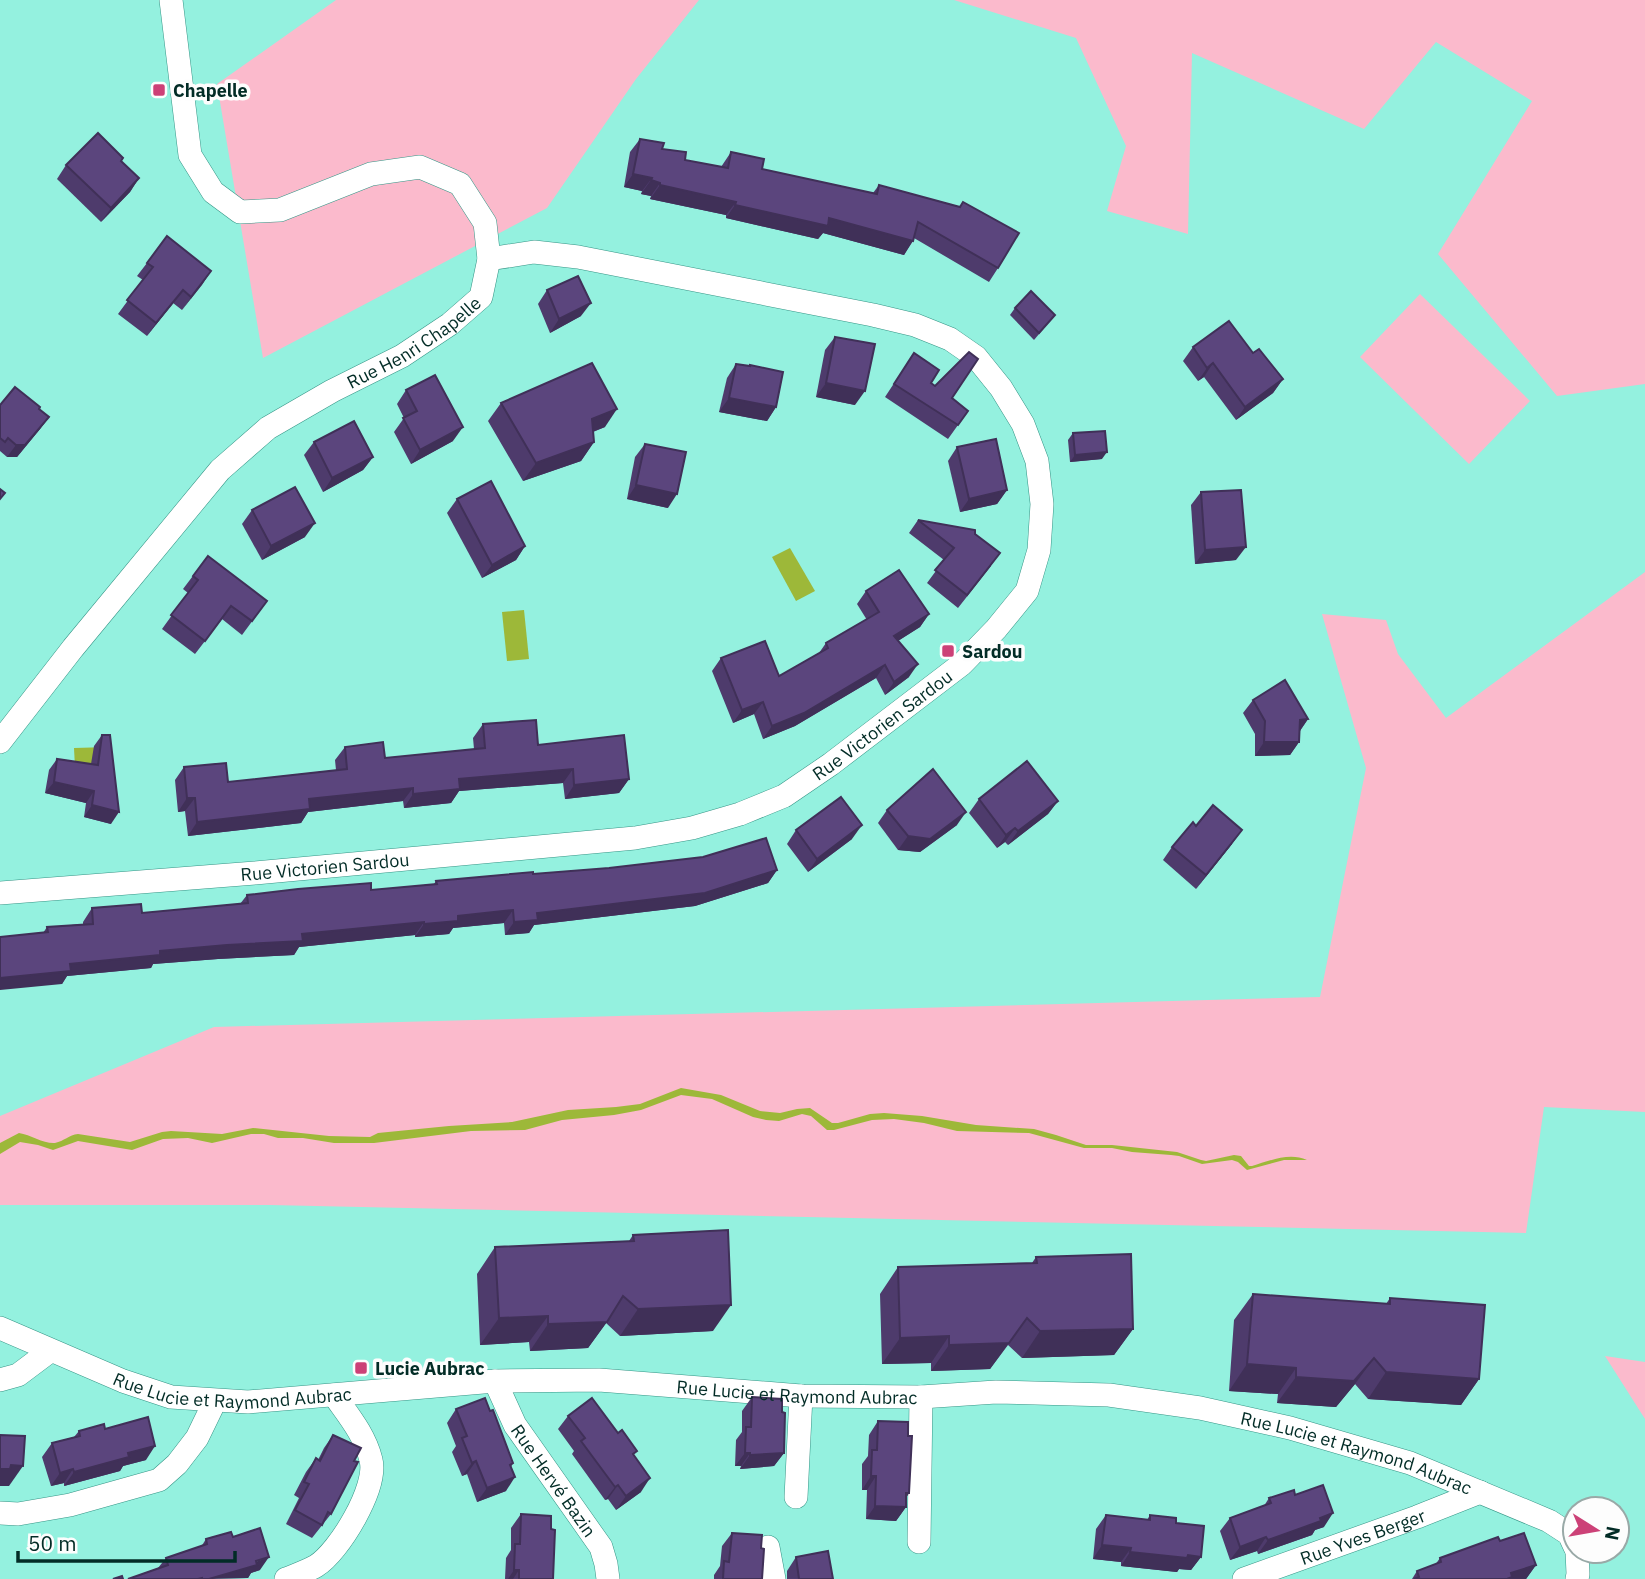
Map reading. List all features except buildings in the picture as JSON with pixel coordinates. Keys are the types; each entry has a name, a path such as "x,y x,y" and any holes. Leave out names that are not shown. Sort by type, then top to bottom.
{"street":[{"name":"Rue Henri Chapelle","path":"0,742 73,648 220,470 268,428 332,391 402,356 450,324 481,297 489,258 485,223 460,184 420,167 371,174 280,210 240,212 213,192 190,155 171,0"},
{"name":"Rue Victorien Sardou","path":"0,893 635,838 692,828 740,814 784,796 831,764 962,664 996,629 1027,591 1040,539 1042,504 1037,461 1023,424 1001,388 976,357 950,339 915,325 873,315 578,257 534,252 489,258"},
{"name":"Rue Lucie et Raymond Aubrac","path":"0,1328 123,1381 171,1397 215,1401 248,1402 495,1381 599,1380 801,1396 922,1397 996,1392 1109,1395 1200,1408 1290,1428 1410,1463 1549,1521 1561,1529"},
{"path":"0,1380 18,1375 50,1351"},
{"name":"Rue Hervé Bazin","path":"495,1381 515,1425 601,1547 608,1579"},
{"path":"286,1579 317,1565 334,1548 360,1510 370,1486 372,1463 364,1439 334,1395"},
{"path":"796,1497 801,1396"},
{"path":"919,1542 922,1397"},
{"path":"0,1513 18,1514 70,1505 159,1480 177,1464 197,1438 215,1401"},
{"name":"Rue Yves Berger","path":"1244,1579 1480,1492"},
{"path":"768,1546 774,1579"}],"shaded area":[{"path":"336,0 699,0 636,79 547,208 263,358 217,84"},
{"path":"954,0 1645,0 1645,384 1557,396 1438,254 1532,101 1436,42 1364,129 1192,53 1188,234 1107,211 1126,146 1076,38"},
{"path":"1420,294 1530,401 1469,464 1360,357"},
{"path":"790,548 815,591 796,601 772,557"},
{"path":"1645,572 1645,1112 1544,1107 1526,1233 270,1205 0,1205 0,1116 214,1027 1320,997 1366,768 1322,614 1386,620 1398,654 1446,718"},
{"path":"524,610 529,659 507,661 502,612"},
{"path":"109,747 110,765 75,767 74,748"},
{"path":"681,1088 721,1095 760,1111 780,1113 810,1108 832,1123 884,1113 976,1125 1034,1129 1086,1145 1177,1152 1206,1161 1241,1156 1249,1166 1286,1157 1307,1160 1284,1160 1247,1170 1232,1160 1202,1164 1179,1156 1112,1148 1084,1148 1029,1133 957,1131 894,1119 872,1120 827,1130 811,1116 802,1114 779,1121 766,1120 712,1099 681,1095 641,1110 562,1120 525,1130 471,1131 374,1143 334,1143 251,1134 212,1143 188,1138 163,1139 132,1150 78,1141 53,1150 20,1142 0,1154 0,1143 19,1133 55,1143 78,1134 130,1142 162,1132 222,1134 253,1128 329,1136 370,1137 378,1133 512,1122 568,1110 640,1104"},
{"path":"1605,1356 1645,1362 1645,1419"}],"place":[{"name":"Chapelle","path":"159,90"},
{"name":"Sardou","path":"948,651"},
{"name":"Lucie Aubrac","path":"361,1368"}]}
